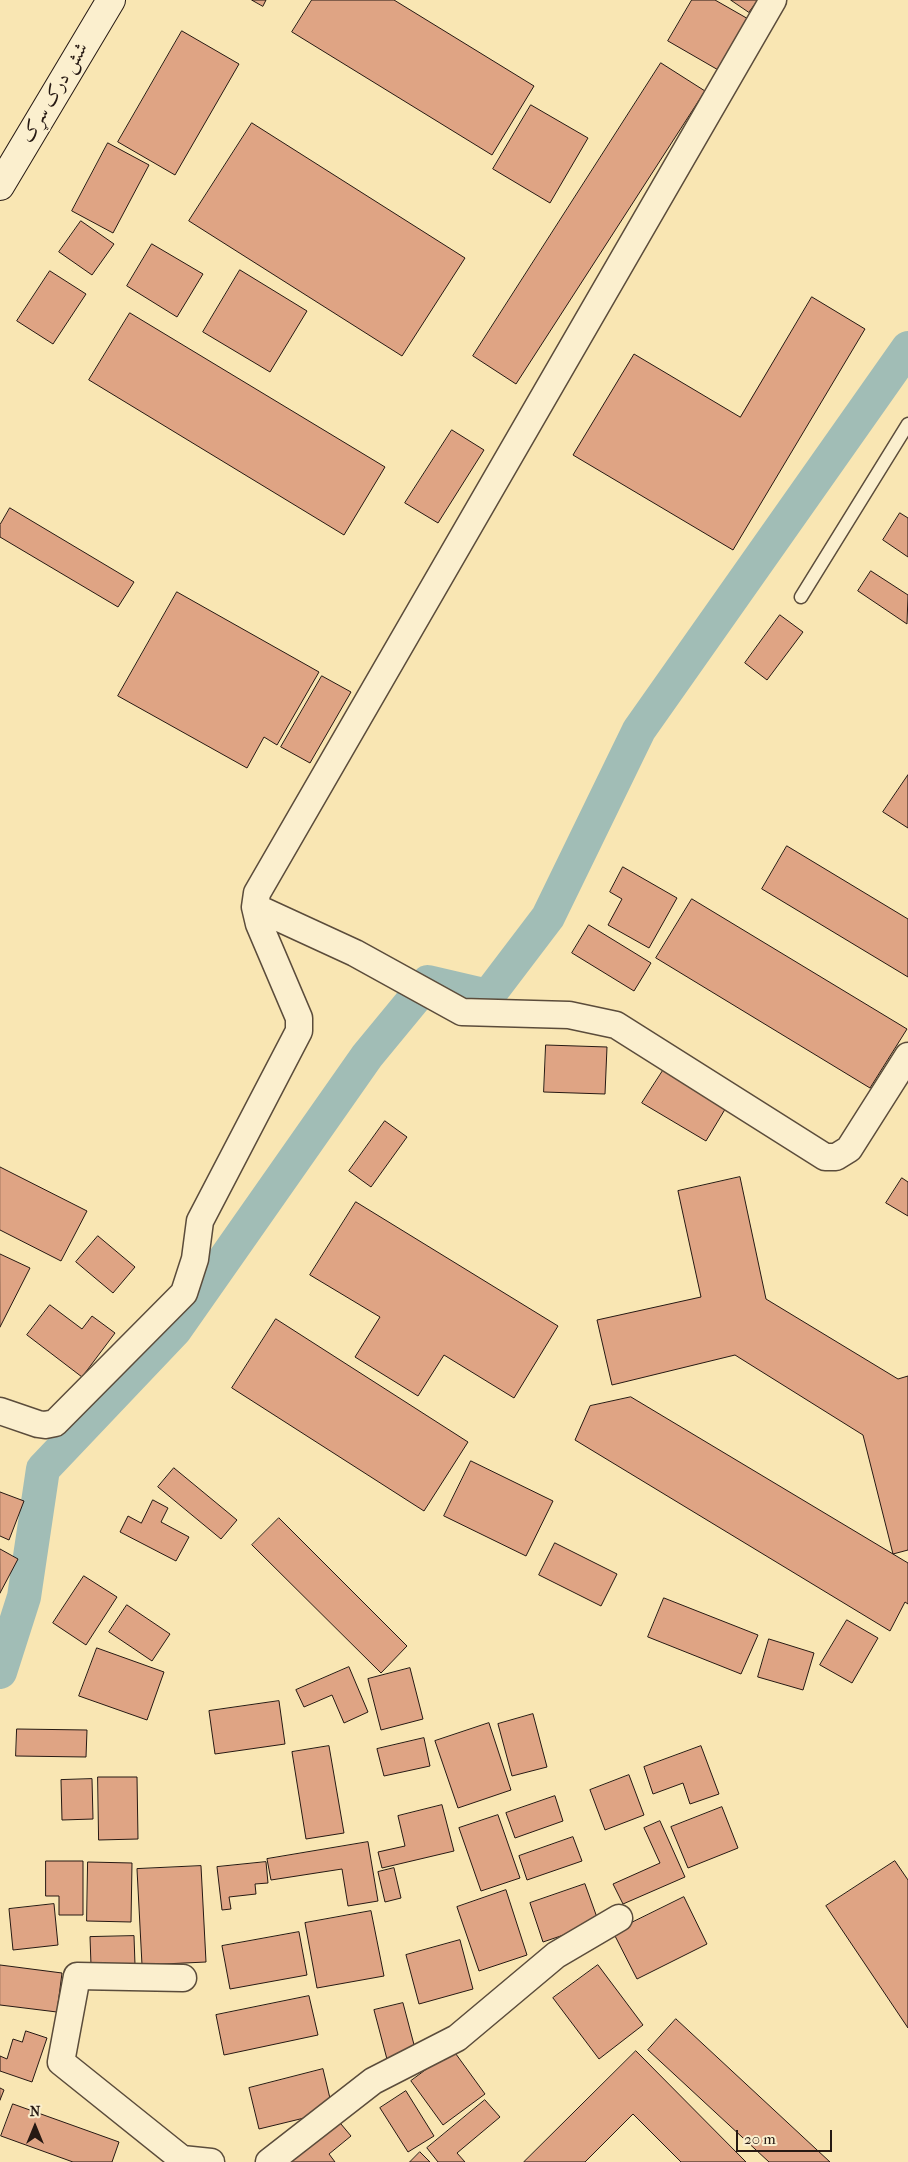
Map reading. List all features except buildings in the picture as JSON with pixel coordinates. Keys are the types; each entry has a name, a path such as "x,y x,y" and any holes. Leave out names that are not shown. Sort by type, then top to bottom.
{"main road":[{"name":"شش درک سړک","path":"0,186 111,0"}],"street":[{"path":"0,1410 38,1424 55,1423 184,1293 195,1259 200,1220 299,1031 299,1018 259,924 255,907 257,893 773,0"},
{"path":"255,907 355,954 462,1012 569,1014 616,1025 825,1157 836,1157 848,1149 908,1056"},
{"path":"269,2162 373,2081 457,2038 556,1955 619,1918"},
{"path":"183,1978 77,1976 61,2062 182,2161 211,2162"}],"lane":[{"path":"801,597 908,424"}],"waterway":[{"path":"0,1672 24,1597 43,1469 175,1330 367,1056 428,982 488,996 548,917 639,730 908,348"}]}
